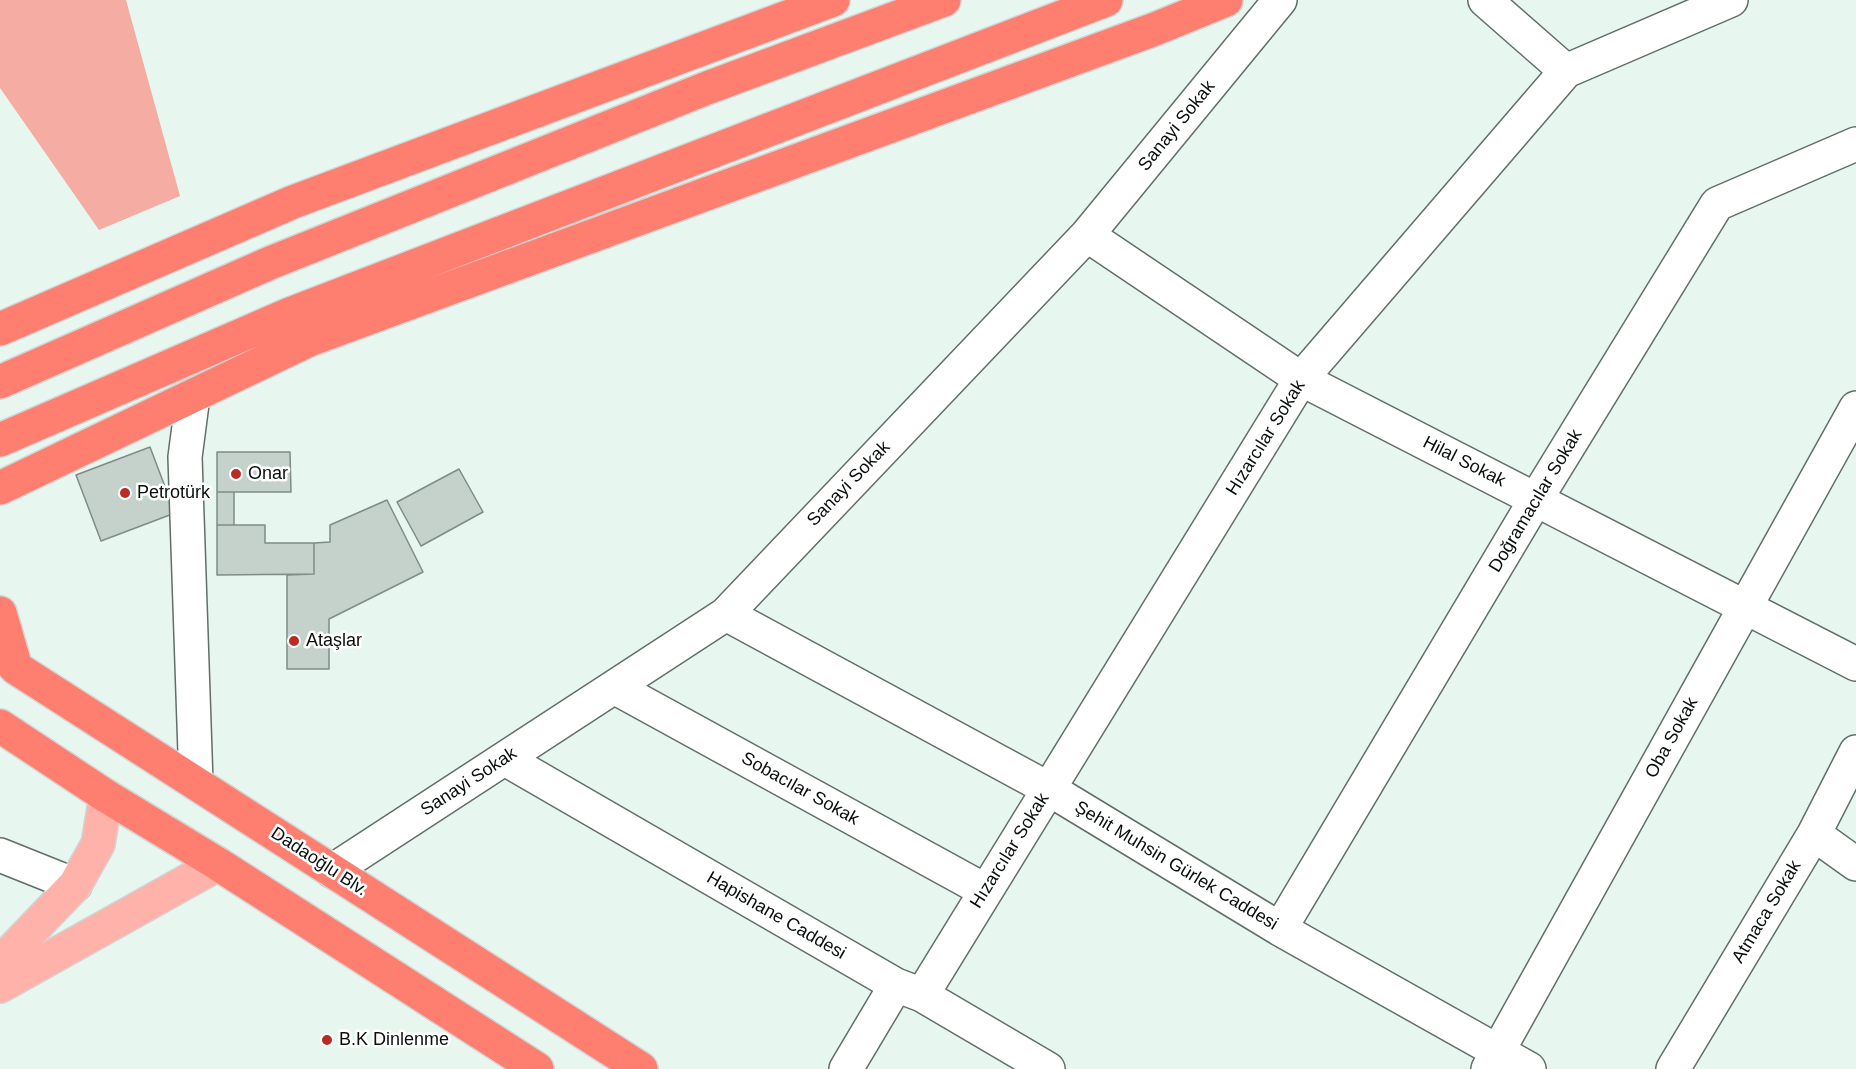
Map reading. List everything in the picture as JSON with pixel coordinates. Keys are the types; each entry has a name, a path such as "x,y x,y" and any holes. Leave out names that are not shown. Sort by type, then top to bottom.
{"highway":[{"path":"0,329 293,202 833,0"},
{"path":"0,382 270,263 707,88 944,0"},
{"path":"0,440 290,314 1106,0"},
{"path":"4,492 309,340 1155,29 1226,0"},
{"path":"0,612 8,660"},
{"name":"Dadaoğlu Blv.","path":"8,660 641,1069"},
{"path":"0,726 106,796 218,864 537,1069"}],"main road":[{"path":"0,963 75,885 98,844 106,796"},
{"path":"0,986 218,864"}],"street":[{"name":"Sanayi Sokak","path":"332,871 726,614 1087,235 1280,0"},
{"path":"1485,0 1566,71"},
{"name":"Hızarcılar Sokak","path":"846,1069 986,891 1301,379 1566,71 1731,0"},
{"name":"Doğramacılar Sokak","path":"1280,929 1536,499 1717,204 1856,144"},
{"name":"Hilal Sokak","path":"1087,235 1301,379 1856,664"},
{"path":"193,396 185,457 196,783"},
{"name":"Oba Sokak","path":"1493,1061 1856,408"},
{"name":"Şehit Muhsin Gürlek Caddesi","path":"726,614 1049,789 1493,1061"},
{"name":"Sobacılar Sokak","path":"614,687 986,891"},
{"name":"Atmaca Sokak","path":"1673,1069 1815,834 1856,752"},
{"name":"Hapishane Caddesi","path":"505,759 1048,1069"},
{"path":"1815,834 1856,864"},
{"path":"0,855 75,885"},
{"path":"1493,1061 1528,1069"}],"shaded area":[{"path":"0,0 126,0 180,196 99,230 0,88"}],"building":[{"path":"150,447 175,513 101,541 76,475"},
{"path":"217,452 290,452 291,492 217,492"},
{"path":"459,469 483,512 421,546 397,502"},
{"path":"217,492 234,492 234,525 217,525"},
{"path":"387,500 423,572 329,619 329,669 287,669 287,575 314,574 314,543 330,542 330,525"},
{"path":"217,525 265,525 265,543 314,543 314,574 217,575"}],"place":[{"name":"Onar","path":"236,474"},
{"name":"Petrotürk","path":"125,493"},
{"name":"Ataşlar","path":"294,641"},
{"name":"B.K Dinlenme","path":"327,1040"}]}
